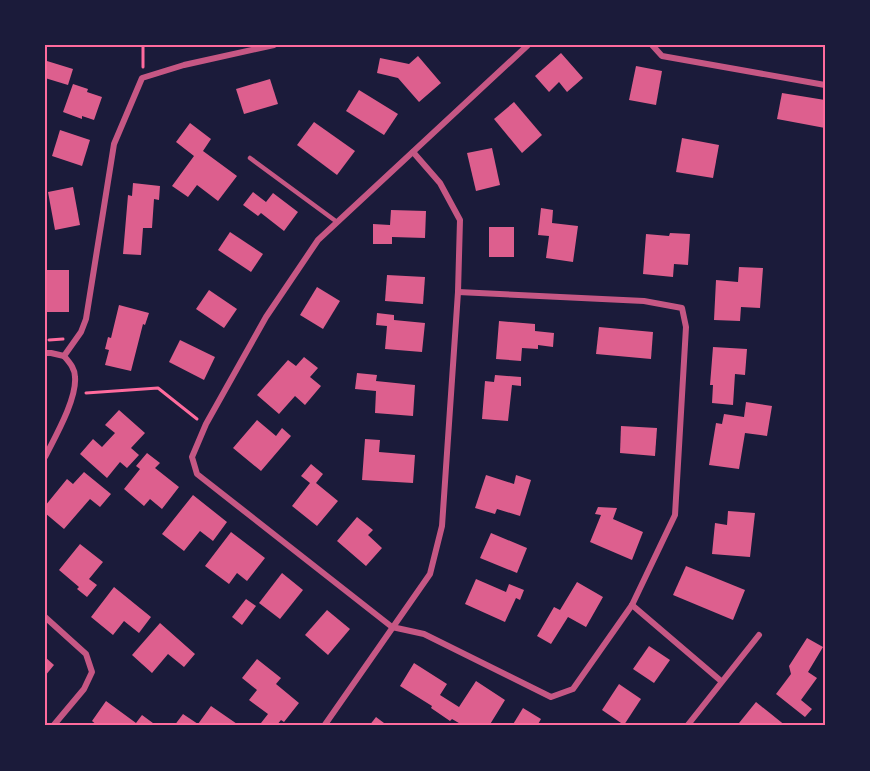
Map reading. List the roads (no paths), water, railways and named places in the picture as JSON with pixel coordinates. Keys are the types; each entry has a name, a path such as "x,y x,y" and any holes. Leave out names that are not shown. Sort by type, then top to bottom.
{"street":[{"path":"64,356 81,332 86,319 114,144 142,78 184,65 274,45"},
{"path":"515,45 521,51"},
{"path":"458,292 644,301 682,308 686,327 675,515 632,605 573,689 551,697 424,634 392,627 197,474 192,458 206,426 266,317 318,240 528,45"},
{"path":"652,45 662,56 825,85"},
{"path":"324,726 430,574 442,526 458,292 460,220 440,183 413,152"},
{"path":"45,353 51,352 64,356 72,365 76,377 66,415 45,457"},
{"path":"632,605 721,681"},
{"path":"45,617 86,654 92,672 84,689 53,726"},
{"path":"687,726 759,635"}],"lane":[{"path":"250,158 337,222"}]}
